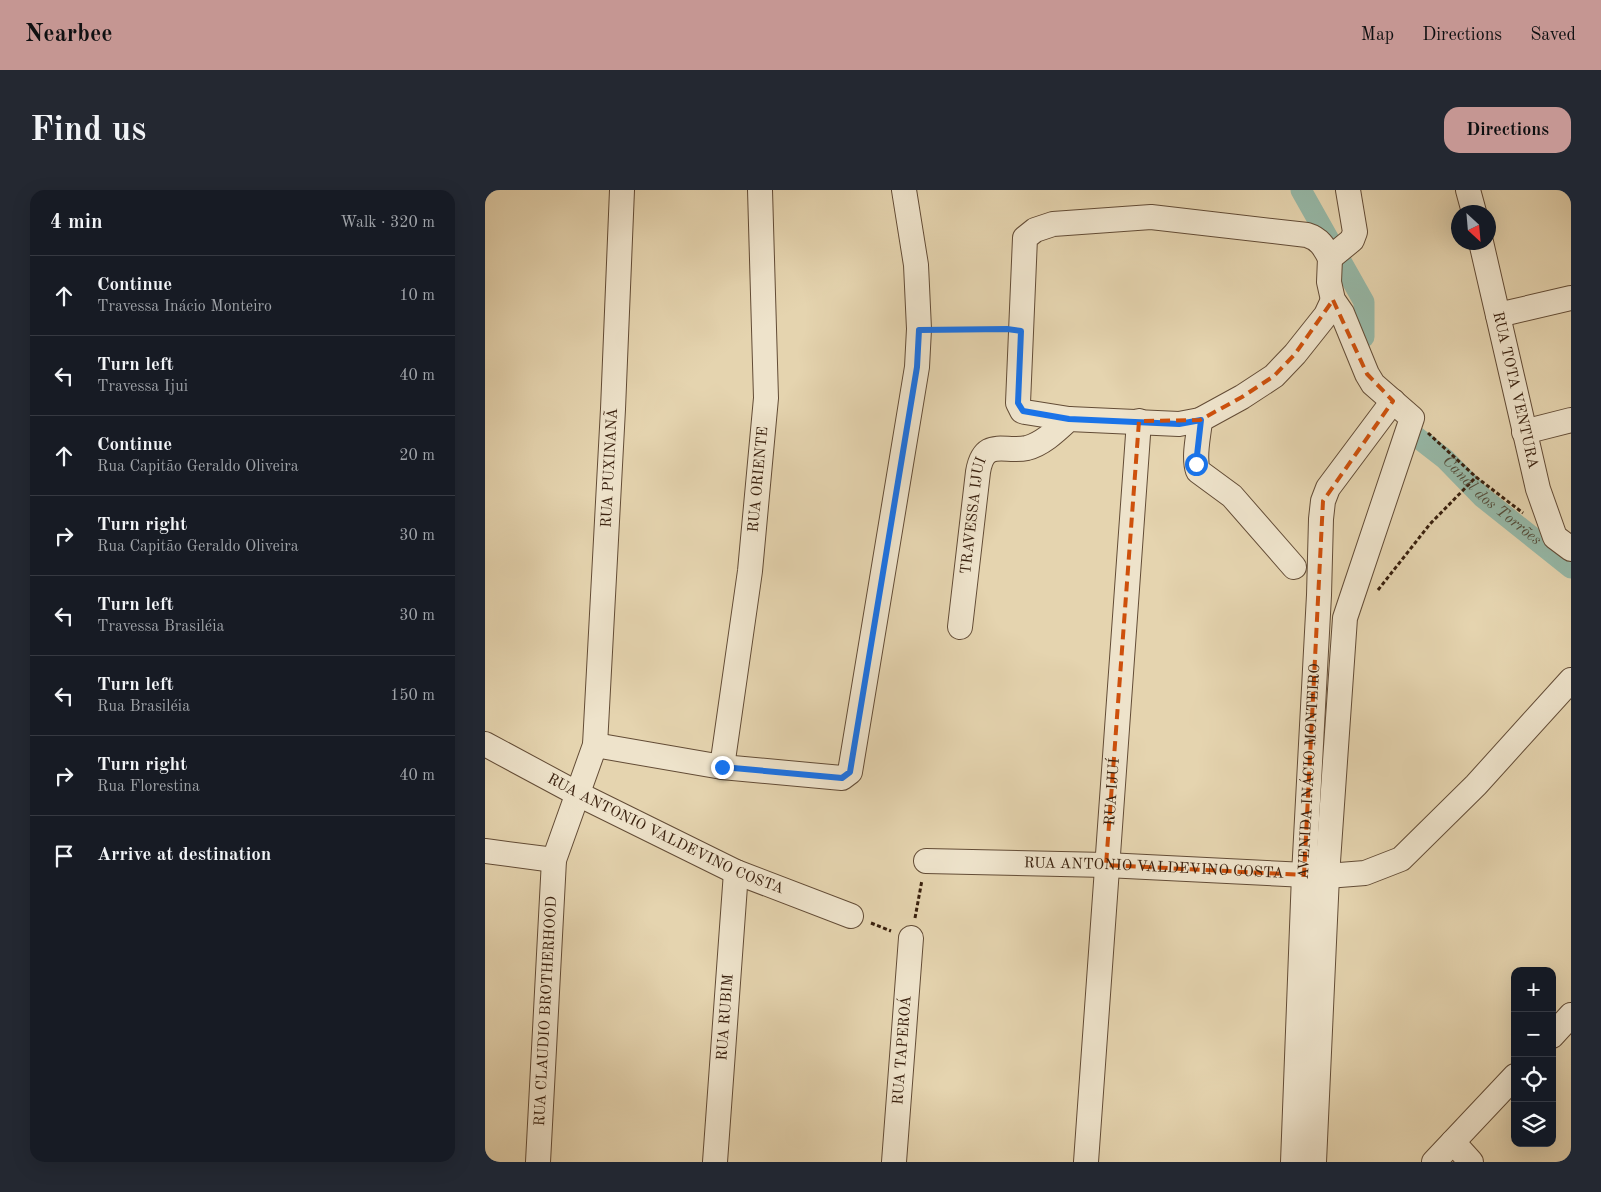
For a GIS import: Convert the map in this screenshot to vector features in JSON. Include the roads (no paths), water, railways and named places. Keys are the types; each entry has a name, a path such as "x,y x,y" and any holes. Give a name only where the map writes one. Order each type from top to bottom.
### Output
{"street":[{"name":"RUA PUXINANÃ","path":"578,794 595,745 613,408 622,190"},
{"name":"RUA ORIENTE","path":"722,767 750,572 766,398 760,190"},
{"path":"595,745 722,767 842,778 850,772 917,367 919,330 916,266 904,190"},
{"path":"1348,190 1355,226 1339,251 1329,282 1333,300 1342,313 1367,374 1373,384 1393,401"},
{"path":"1469,190 1472,205"},
{"path":"1333,300 1326,315 1295,354 1274,376 1201,420 1179,424 1069,419 1025,412 1018,403 1025,243 1027,235 1048,225 1151,217 1307,235 1316,238 1324,246 1339,251"},
{"name":"RUA TOTA VENTURA","path":"1483,250 1538,490 1555,537 1571,549"},
{"path":"1498,315 1571,298"},
{"name":"AVENIDA INÁCIO MONTEIRO","path":"1293,1162 1315,875 1345,618 1412,418 1393,401 1329,488 1323,501 1321,519 1315,875 1315,1162"},
{"name":"TRAVESSA IJUI","path":"960,627 980,463 983,456 998,447 1026,448 1038,444 1069,419"},
{"path":"1201,420 1196,464 1198,471 1232,496 1294,567"},
{"path":"1524,432 1571,420"},
{"name":"RUA IJUÍ","path":"1086,1162 1139,421"},
{"name":"RUA ANTONIO VALDEVINO COSTA","path":"926,861 1107,865 1315,875 1365,873 1401,859 1476,786 1571,680"},
{"name":"RUA ANTONIO VALDEVINO COSTA","path":"485,744 578,794 736,872 858,918"},
{"name":"RUA CLAUDIO BROTHERHOOD","path":"538,1162 554,860 578,794"},
{"path":"485,852 554,860"},
{"name":"RUA RUBIM","path":"715,1162 736,872"},
{"name":"RUA TAPEROÁ","path":"894,1162 911,938"},
{"path":"1556,1032 1571,1015"},
{"path":"1434,1162 1511,1080"},
{"path":"1453,1142 1471,1162"}],"waterway":[{"name":"Canal dos Torrões","path":"1301,190 1364,302 1364,337"},
{"name":"Canal dos Torrões","path":"1414,435 1445,459 1482,497 1571,568"}]}
